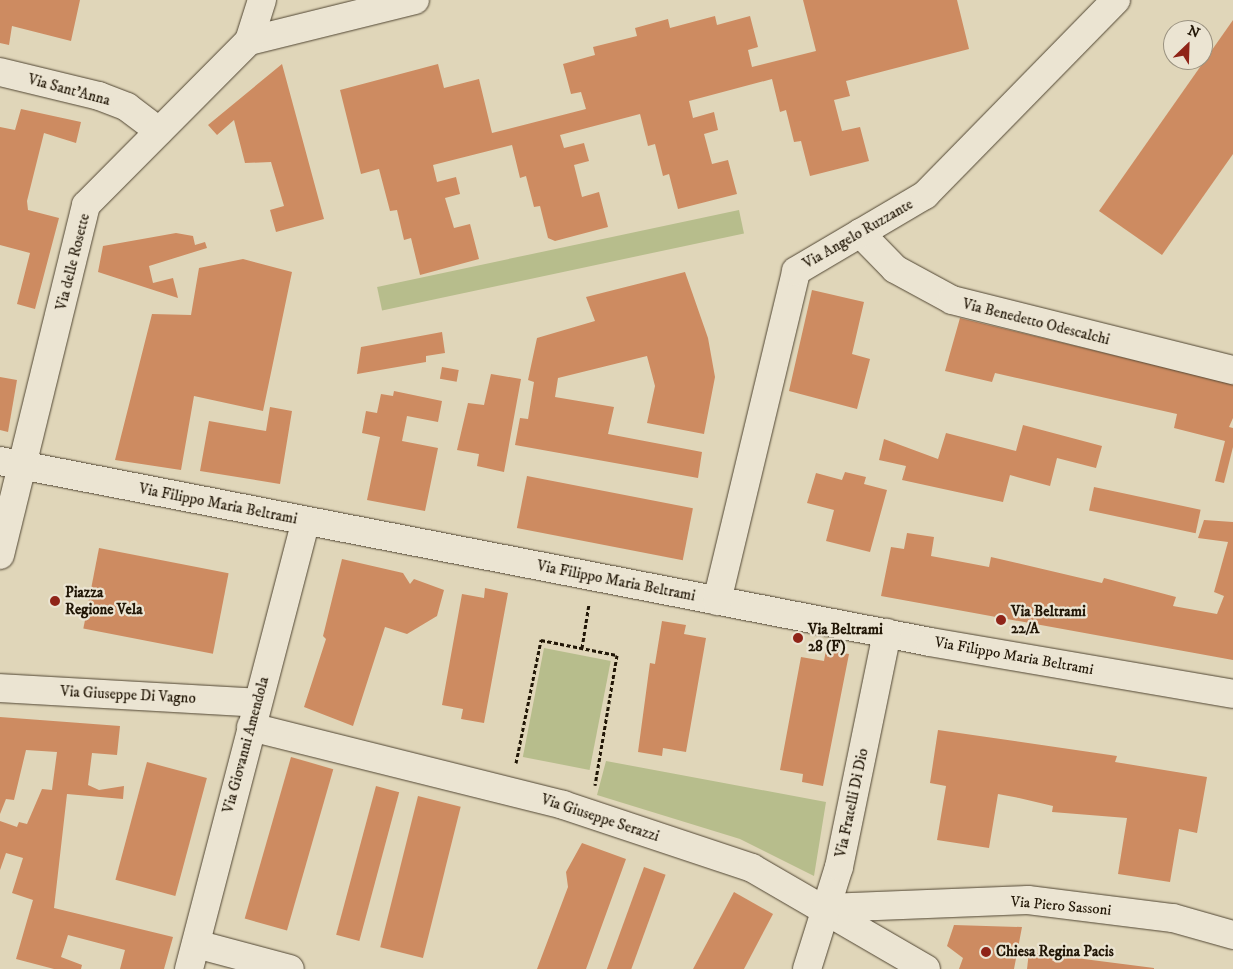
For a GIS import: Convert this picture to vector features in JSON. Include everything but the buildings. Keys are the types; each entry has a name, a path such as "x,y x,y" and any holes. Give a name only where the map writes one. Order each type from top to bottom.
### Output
{"street":[{"name":"Via delle Rosette","path":"0,555 12,463 86,205 249,41 262,0"},
{"path":"249,41 415,0"},
{"name":"Via Angelo Ruzzante","path":"717,601 796,271 925,195 1116,0"},
{"name":"Via Sant'Anna","path":"0,72 99,96 127,107 159,131"},
{"name":"Via Benedetto Odescalchi","path":"860,233 895,269 952,300 1233,370"},
{"name":"Via Filippo Maria Beltrami","path":"12,463 717,601 1233,694"},
{"name":"Via Giovanni Amendola","path":"192,957 306,521"},
{"name":"Via Fratelli Di Dio","path":"807,969 827,908 887,633"},
{"name":"Via Giuseppe Di Vagno","path":"0,688 254,715"},
{"name":"Via Giuseppe Serazzi","path":"254,715 563,805 752,868 827,908 926,969"},
{"name":"Via Piero Sassoni","path":"827,908 1028,900 1173,918 1233,935"},
{"path":"192,957 290,969"}],"path":[{"path":"582,648 590,602"},
{"path":"515,769 541,640 617,655 594,792"}],"green space":[{"path":"739,210 744,233 382,310 377,287"},
{"path":"544,648 611,661 590,770 523,757"},
{"path":"606,761 826,802 814,876 740,839 597,795"}],"place":[{"name":"Piazza Regione Vela","path":"55,601"},
{"name":"Via Beltrami 22/A","path":"1001,620"},
{"name":"Via Beltrami 28 (F)","path":"798,638"},
{"name":"Chiesa Regina Pacis","path":"986,952"}]}
